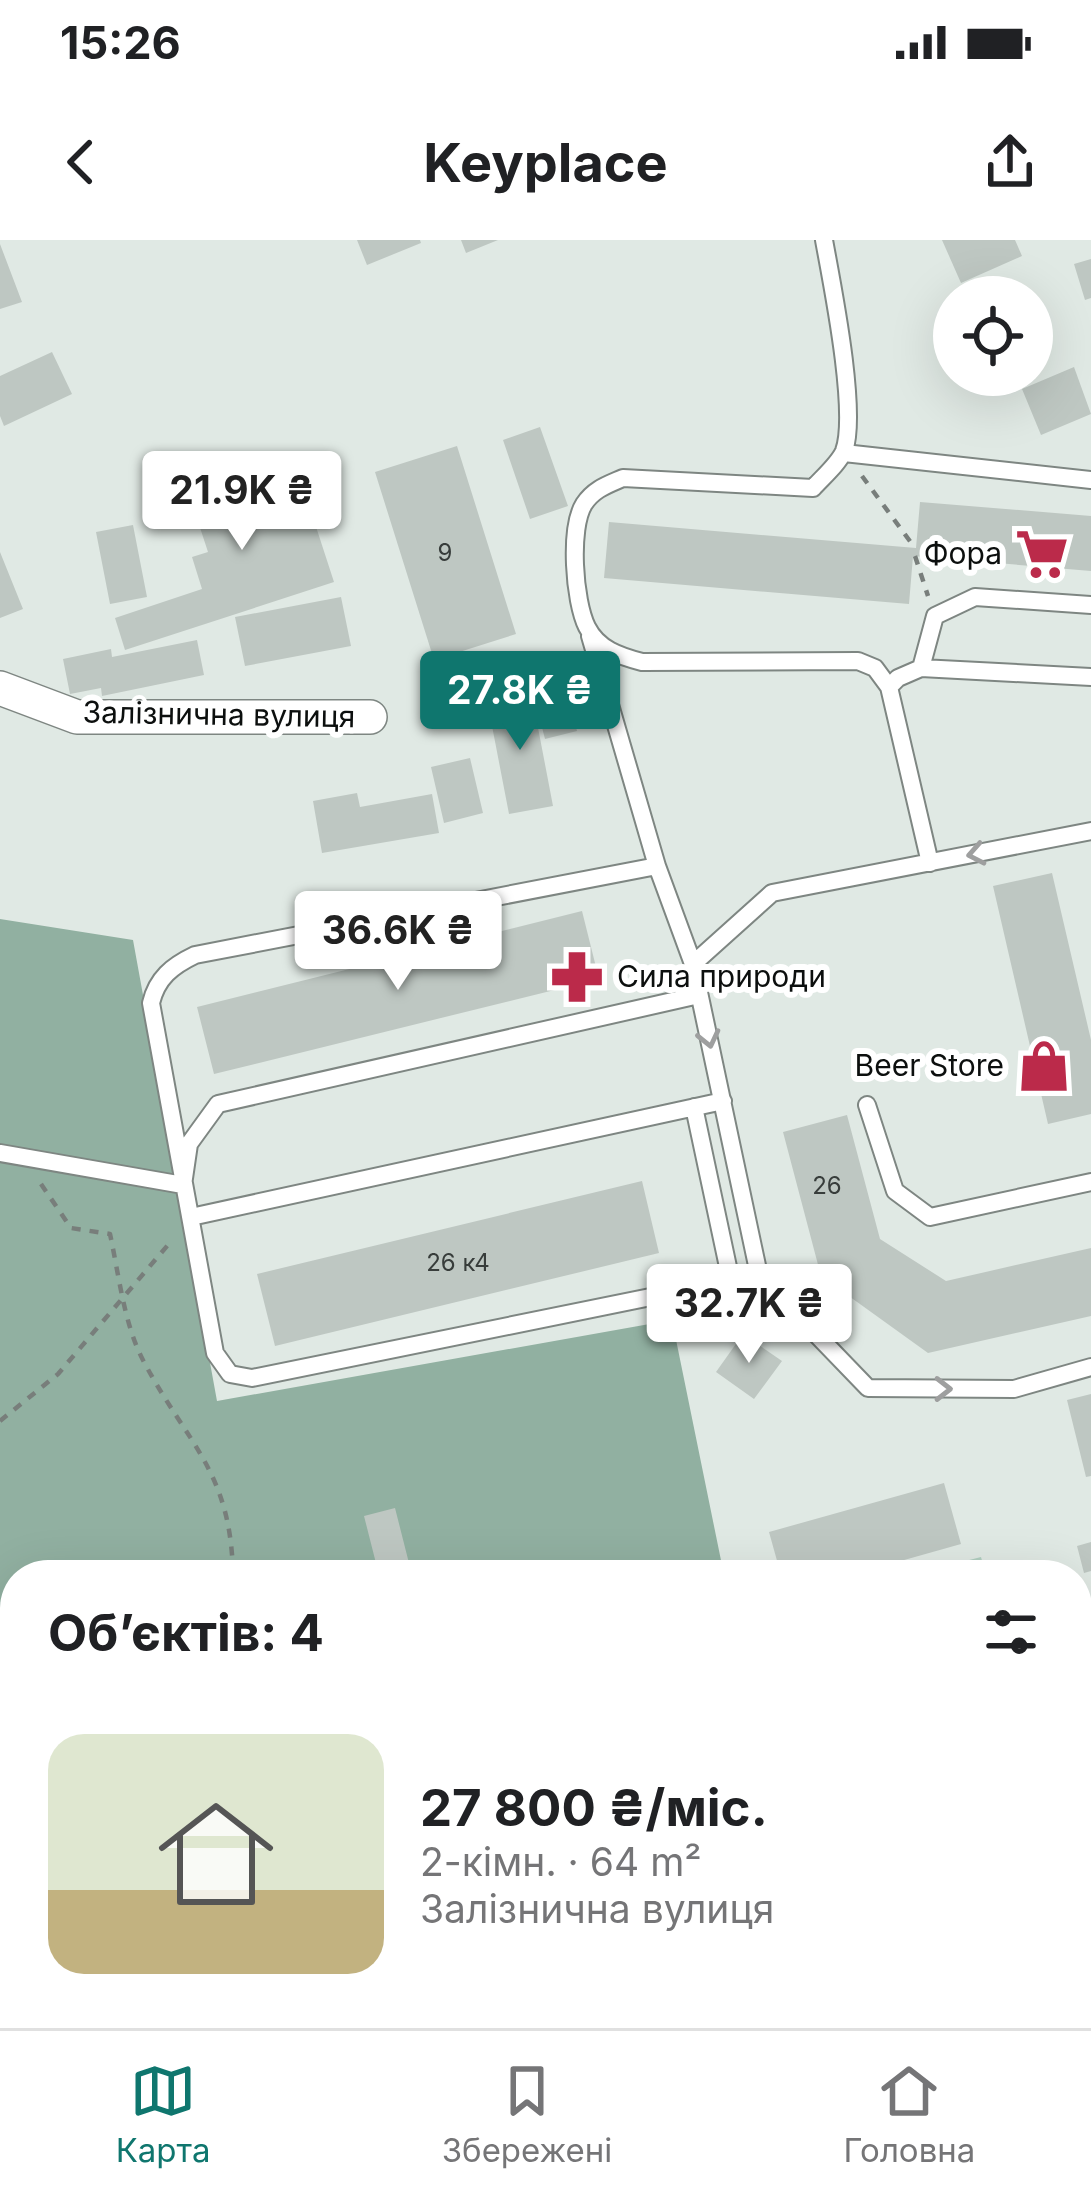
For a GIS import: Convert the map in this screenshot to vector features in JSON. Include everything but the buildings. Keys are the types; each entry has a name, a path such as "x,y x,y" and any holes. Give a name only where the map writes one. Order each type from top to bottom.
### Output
{"street":[{"name":"Залізнична вулиця","path":"0,688 76,717 370,717"}],"lane":[{"path":"824,240 838,313 848,417 844,453 813,488 623,478 598,488 581,508 574,579 657,866 694,964 759,1275 868,1388 1014,1389 1091,1367"},
{"path":"844,453 1091,481"},
{"path":"921,668 934,616 975,598 1091,604"},
{"path":"587,628 611,654 641,662 858,661 875,668 889,687 930,862"},
{"path":"889,687 921,668 1091,676"},
{"path":"694,964 772,893 1091,832"},
{"path":"657,866 195,955 177,964 154,988 152,1003 215,1353 220,1365 241,1378 759,1275"},
{"path":"183,1185 189,1144 218,1104 699,995"},
{"path":"191,1217 723,1101"},
{"path":"867,1105 895,1191 930,1217 1091,1182"},
{"path":"694,1107 731,1281"},
{"path":"0,1153 183,1185"}],"path":[{"path":"844,453 915,552 934,616"},
{"path":"42,1160 40,1188 71,1228 110,1234 141,1359 213,1474 232,1532 233,1560"},
{"path":"0,1421 58,1374 191,1217"}],"green space":[{"path":"0,919 133,940 217,1401 672,1320 721,1560 0,1560"}],"place":[{"name":"Фора","path":"1042,554"},
{"name":"Сила природи","path":"577,977"},
{"name":"Beer Store","path":"1044,1066"}]}
